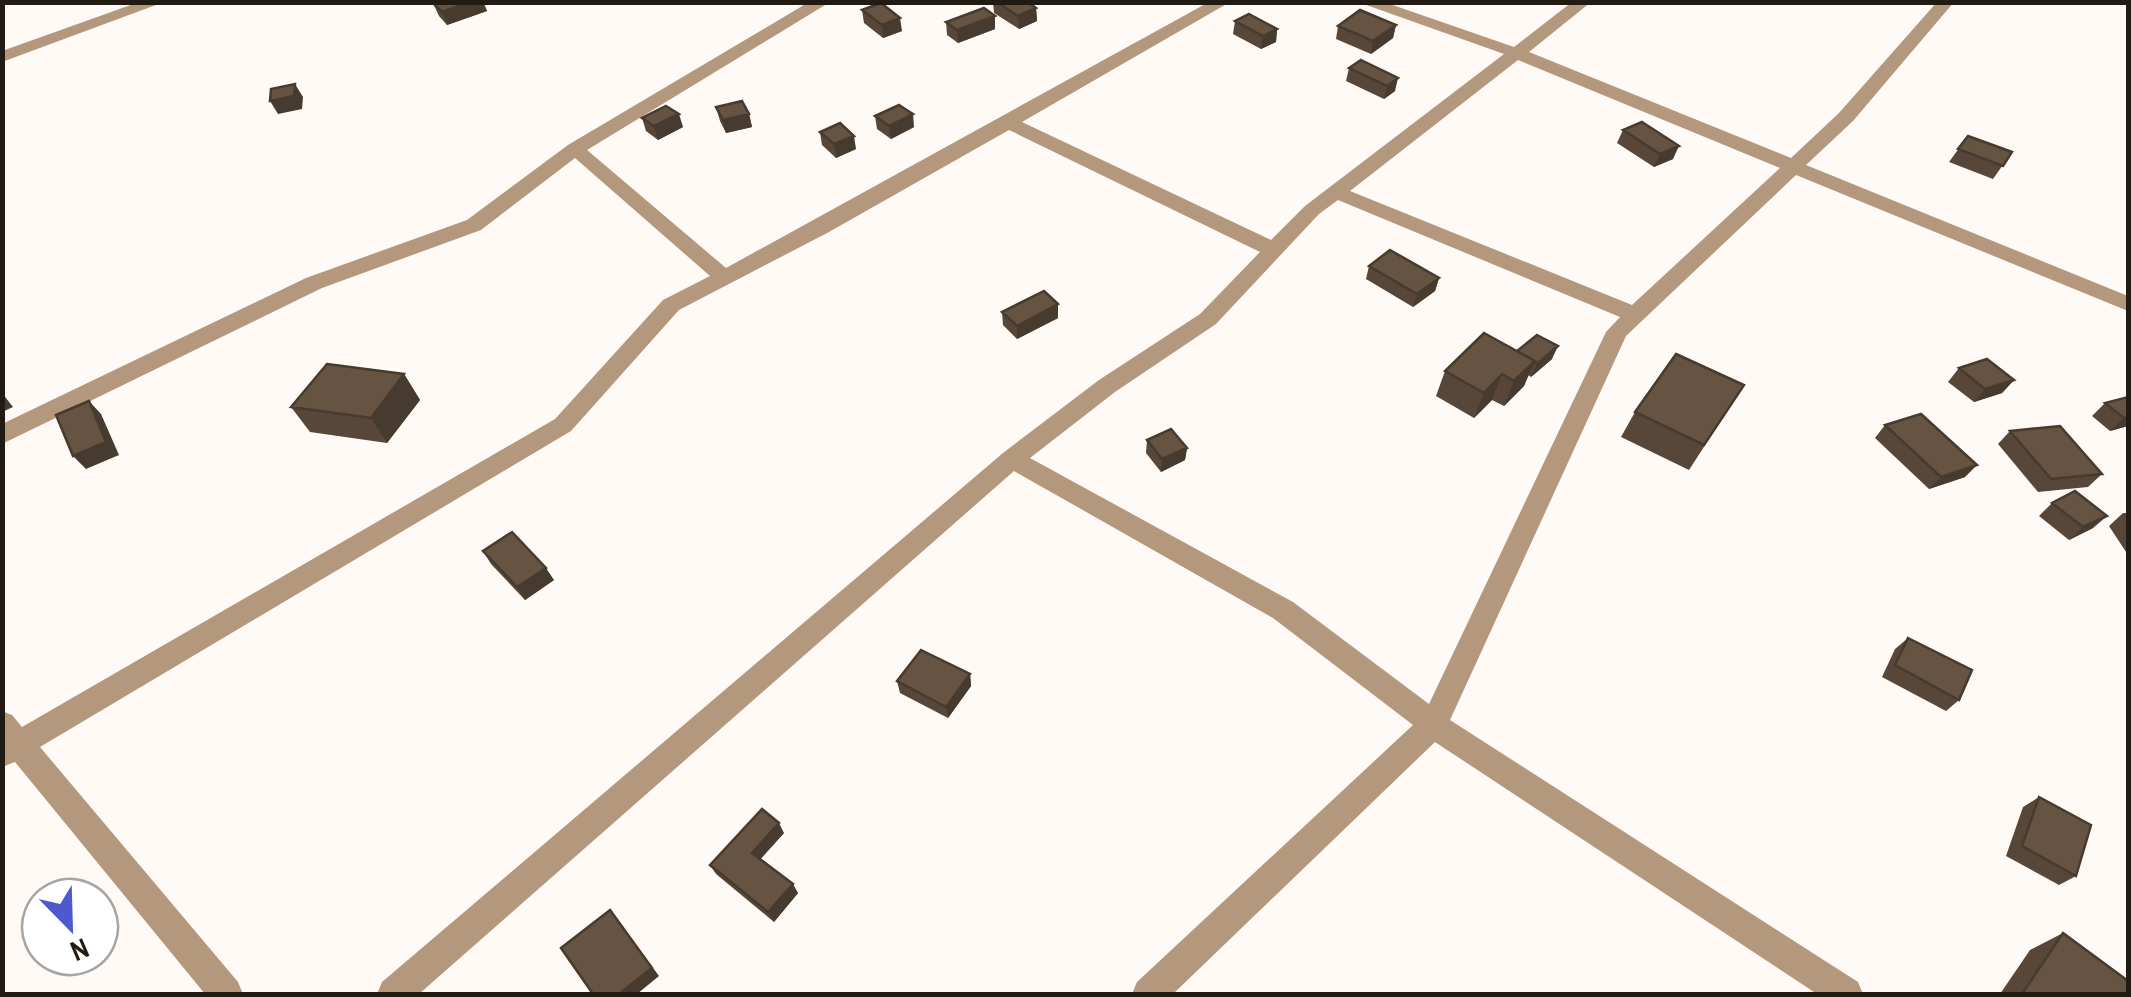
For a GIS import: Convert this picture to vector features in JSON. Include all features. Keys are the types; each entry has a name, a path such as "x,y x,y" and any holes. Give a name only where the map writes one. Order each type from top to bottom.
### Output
{"street":[{"path":"2,57 156,2"},
{"path":"2,435 314,282 474,225 574,149 822,2"},
{"path":"226,994 8,741 563,425 670,304 1222,2"},
{"path":"1366,2 1519,54 2128,304"},
{"path":"394,994 1012,459 1107,386 1208,319 1312,210 1584,2"},
{"path":"1149,994 1434,724 1617,332 1846,117 1946,2"},
{"path":"1007,122 1274,250"},
{"path":"574,149 724,277"},
{"path":"1336,192 1634,315"},
{"path":"1012,459 1283,610 1434,724 1846,994"}],"building":[{"path":"434,2 470,2 442,12"},
{"path":"997,2 1028,2 1036,8 1018,16"},
{"path":"881,3 900,18 882,25 862,10"},
{"path":"984,8 995,16 957,30 946,22"},
{"path":"1360,10 1396,25 1373,41 1338,26"},
{"path":"1249,14 1277,29 1263,36 1235,21"},
{"path":"1361,60 1398,78 1387,86 1349,68"},
{"path":"295,84 294,96 270,101 271,89"},
{"path":"742,101 749,114 723,120 716,107"},
{"path":"899,105 913,114 889,126 875,116"},
{"path":"666,106 679,114 654,126 642,118"},
{"path":"1642,122 1679,146 1660,154 1623,130"},
{"path":"840,123 854,136 834,144 820,132"},
{"path":"1968,136 2012,152 2003,166 1958,149"},
{"path":"1390,250 1439,278 1417,294 1369,266"},
{"path":"1044,291 1058,304 1017,326 1002,312"},
{"path":"1484,333 1535,361 1514,381 1502,374 1484,393 1445,371"},
{"path":"1537,335 1558,346 1537,364 1517,351"},
{"path":"1676,354 1744,385 1704,445 1635,412"},
{"path":"1987,359 2014,380 1985,389 1959,368"},
{"path":"327,364 404,374 371,418 291,407"},
{"path":"2128,397 2128,417 2105,403"},
{"path":"89,401 106,442 73,456 56,415"},
{"path":"1921,414 1977,465 1941,477 1885,425"},
{"path":"2060,426 2102,474 2051,479 2010,431"},
{"path":"1171,429 1187,448 1162,459 1147,440"},
{"path":"2075,491 2107,516 2083,527 2052,503"},
{"path":"512,532 546,568 517,587 483,551"},
{"path":"1908,638 1972,670 1959,700 1895,665"},
{"path":"921,650 970,674 946,707 897,681"},
{"path":"2039,797 2091,825 2076,876 2022,846"},
{"path":"762,809 779,823 752,853 793,884 768,912 710,865"},
{"path":"610,910 652,968 619,994 593,994 561,948"},
{"path":"2063,933 2128,981 2128,994 2022,994"}]}
